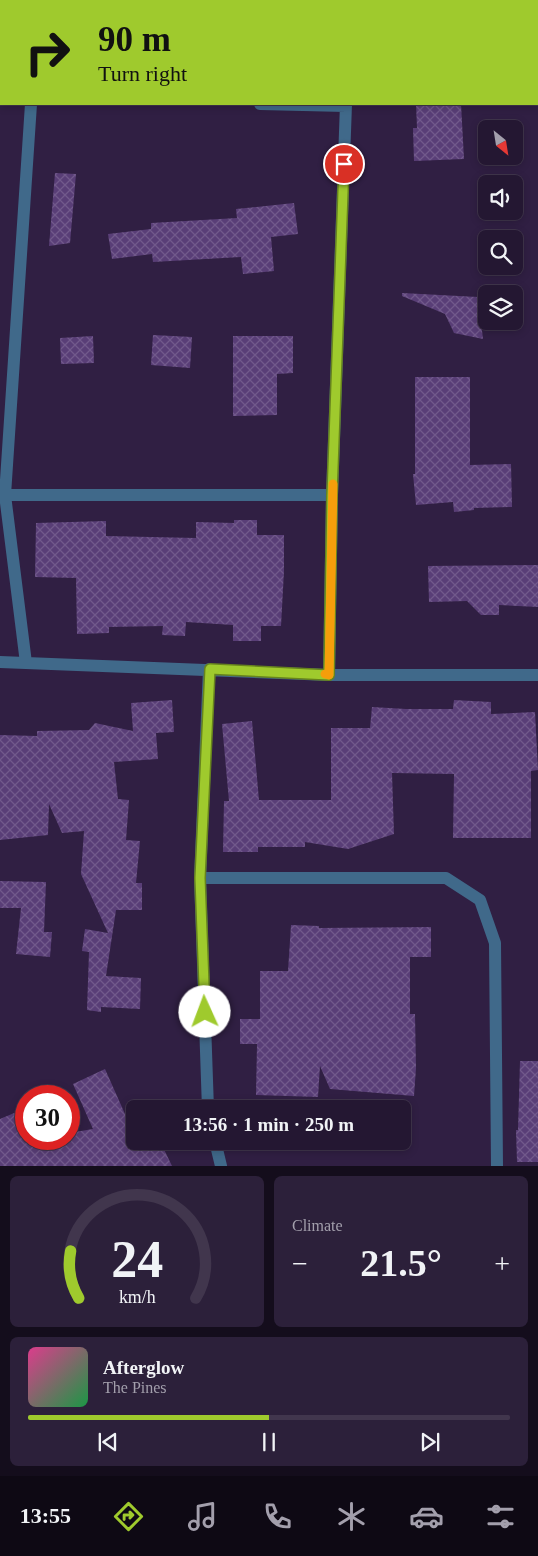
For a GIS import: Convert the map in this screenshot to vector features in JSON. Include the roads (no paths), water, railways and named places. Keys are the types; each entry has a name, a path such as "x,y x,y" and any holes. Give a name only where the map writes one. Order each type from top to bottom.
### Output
{"street":[{"path":"26,663 5,495 31,105"},
{"path":"329,675 332,495 346,105"},
{"path":"5,495 332,495"},
{"path":"0,662 329,675 538,675"},
{"path":"208,1100 200,878 210,669"},
{"path":"200,878 446,878 480,900 495,943 497,1166"},
{"path":"217,1150 221,1166"}]}
